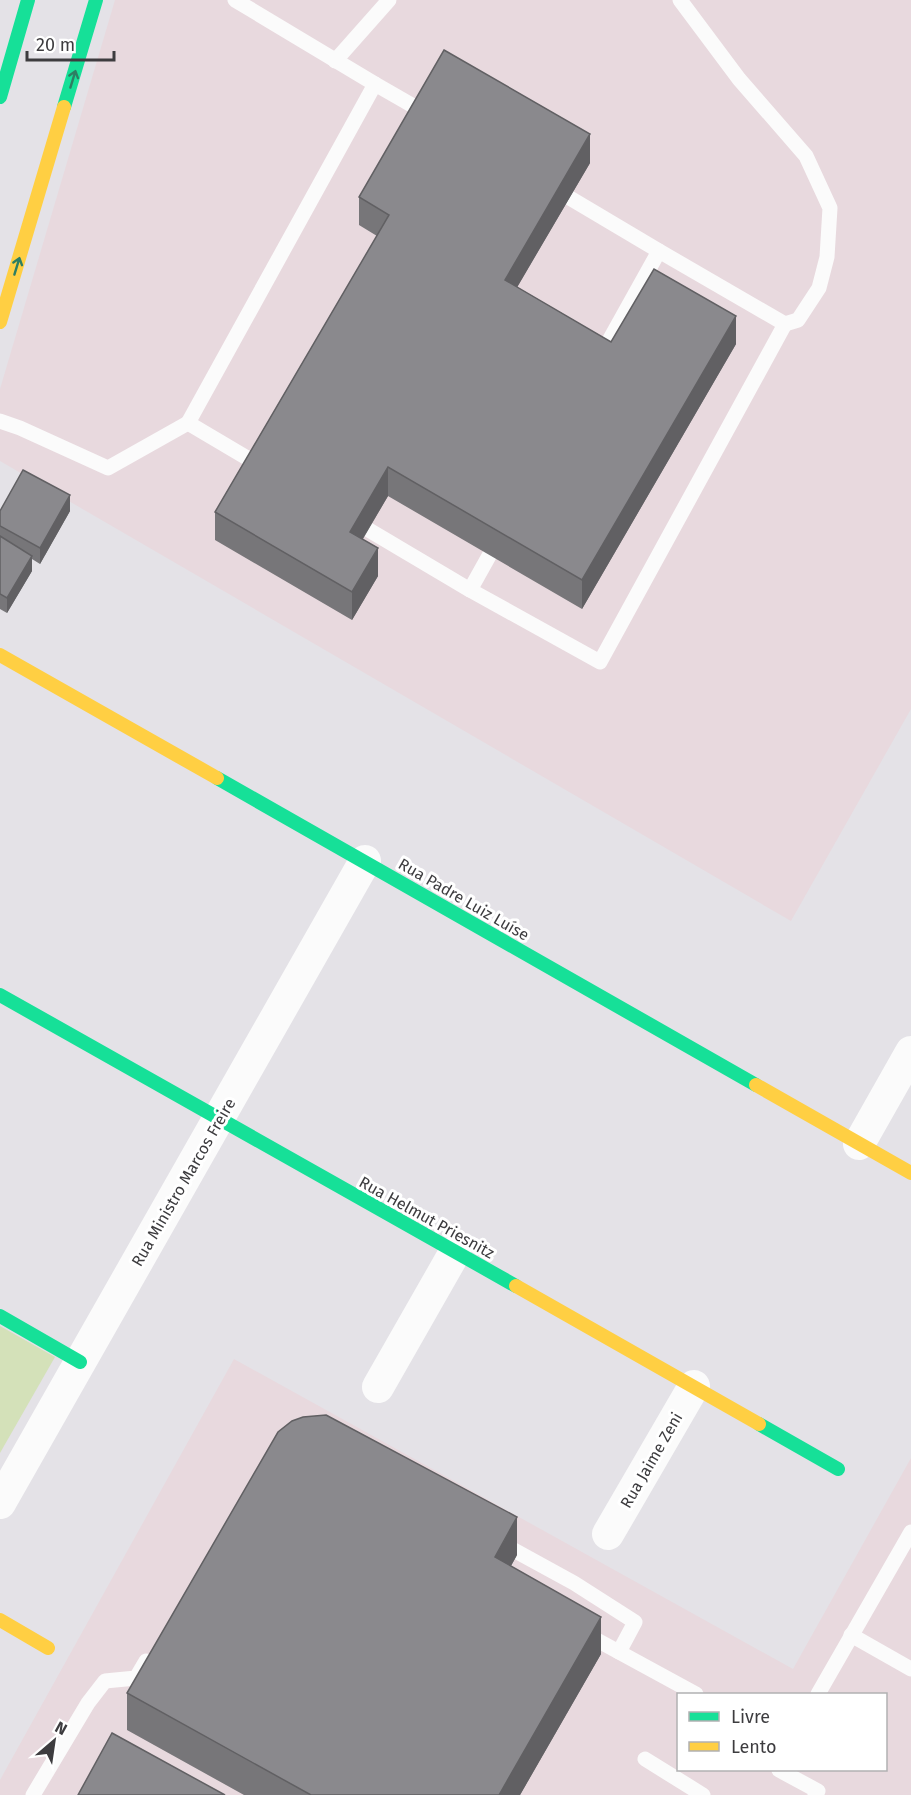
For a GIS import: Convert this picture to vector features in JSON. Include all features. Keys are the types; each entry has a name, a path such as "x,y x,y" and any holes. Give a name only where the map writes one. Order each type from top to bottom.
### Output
{"street":[{"path":"0,97 28,0"},
{"path":"0,322 96,0"},
{"name":"Rua Padre Luiz Luíse","path":"0,655 911,1173"},
{"name":"Rua Ministro Marcos Freire","path":"0,1503 365,861"},
{"name":"Rua Helmut Priesnitz","path":"0,995 837,1469"},
{"path":"859,1144 911,1052"},
{"path":"378,1387 455,1252"},
{"path":"0,1316 80,1362"},
{"name":"Rua Jaime Zeni","path":"608,1534 694,1386"},
{"path":"0,1620 48,1648"}],"lane":[{"path":"235,0 446,126"},
{"path":"335,61 389,0"},
{"path":"339,512 470,590 600,662 785,324 798,320 819,288 827,256 830,208 806,156 739,79 680,0"},
{"path":"0,421 108,468 188,423 375,84"},
{"path":"537,179 785,324"},
{"path":"590,374 659,251"},
{"path":"188,423 279,476"},
{"path":"470,590 505,528"},
{"path":"819,1693 911,1532"},
{"path":"492,1538 574,1583 635,1622 619,1652"},
{"path":"570,1625 692,1693"},
{"path":"852,1635 911,1669"},
{"path":"33,1795 87,1703 105,1681 136,1678 154,1649"},
{"path":"645,1760 699,1794"},
{"path":"781,1771 818,1791 815,1795"}],"shaded area":[{"path":"115,0 911,0 911,709 791,921 0,461 0,389"},
{"path":"234,1359 793,1669 911,1458 911,1795 0,1795 0,1780"}],"green space":[{"path":"0,1326 55,1357 0,1453"}],"building":[{"path":"444,50 590,134 505,280 611,342 654,269 736,316 582,580 388,467 350,532 378,548 352,592 215,512 389,215 359,197"},
{"path":"23,470 70,495 40,548 0,526 0,511"},
{"path":"0,536 32,556 7,598 0,594"},
{"path":"326,1415 517,1517 495,1557 601,1617 499,1795 311,1795 127,1693 278,1432 292,1421 303,1417"},
{"path":"112,1733 225,1795 78,1795"}],"traffic: fast":[{"path":"0,97 28,0"},
{"path":"64,107 96,0"},
{"path":"217,778 756,1085"},
{"path":"0,995 516,1286"},
{"path":"0,1316 80,1362"},
{"path":"759,1424 838,1469"}],"traffic: slow":[{"path":"0,322 64,107"},
{"path":"0,655 217,778"},
{"path":"756,1085 911,1173"},
{"path":"516,1286 759,1424"},
{"path":"0,1620 48,1648"}]}
